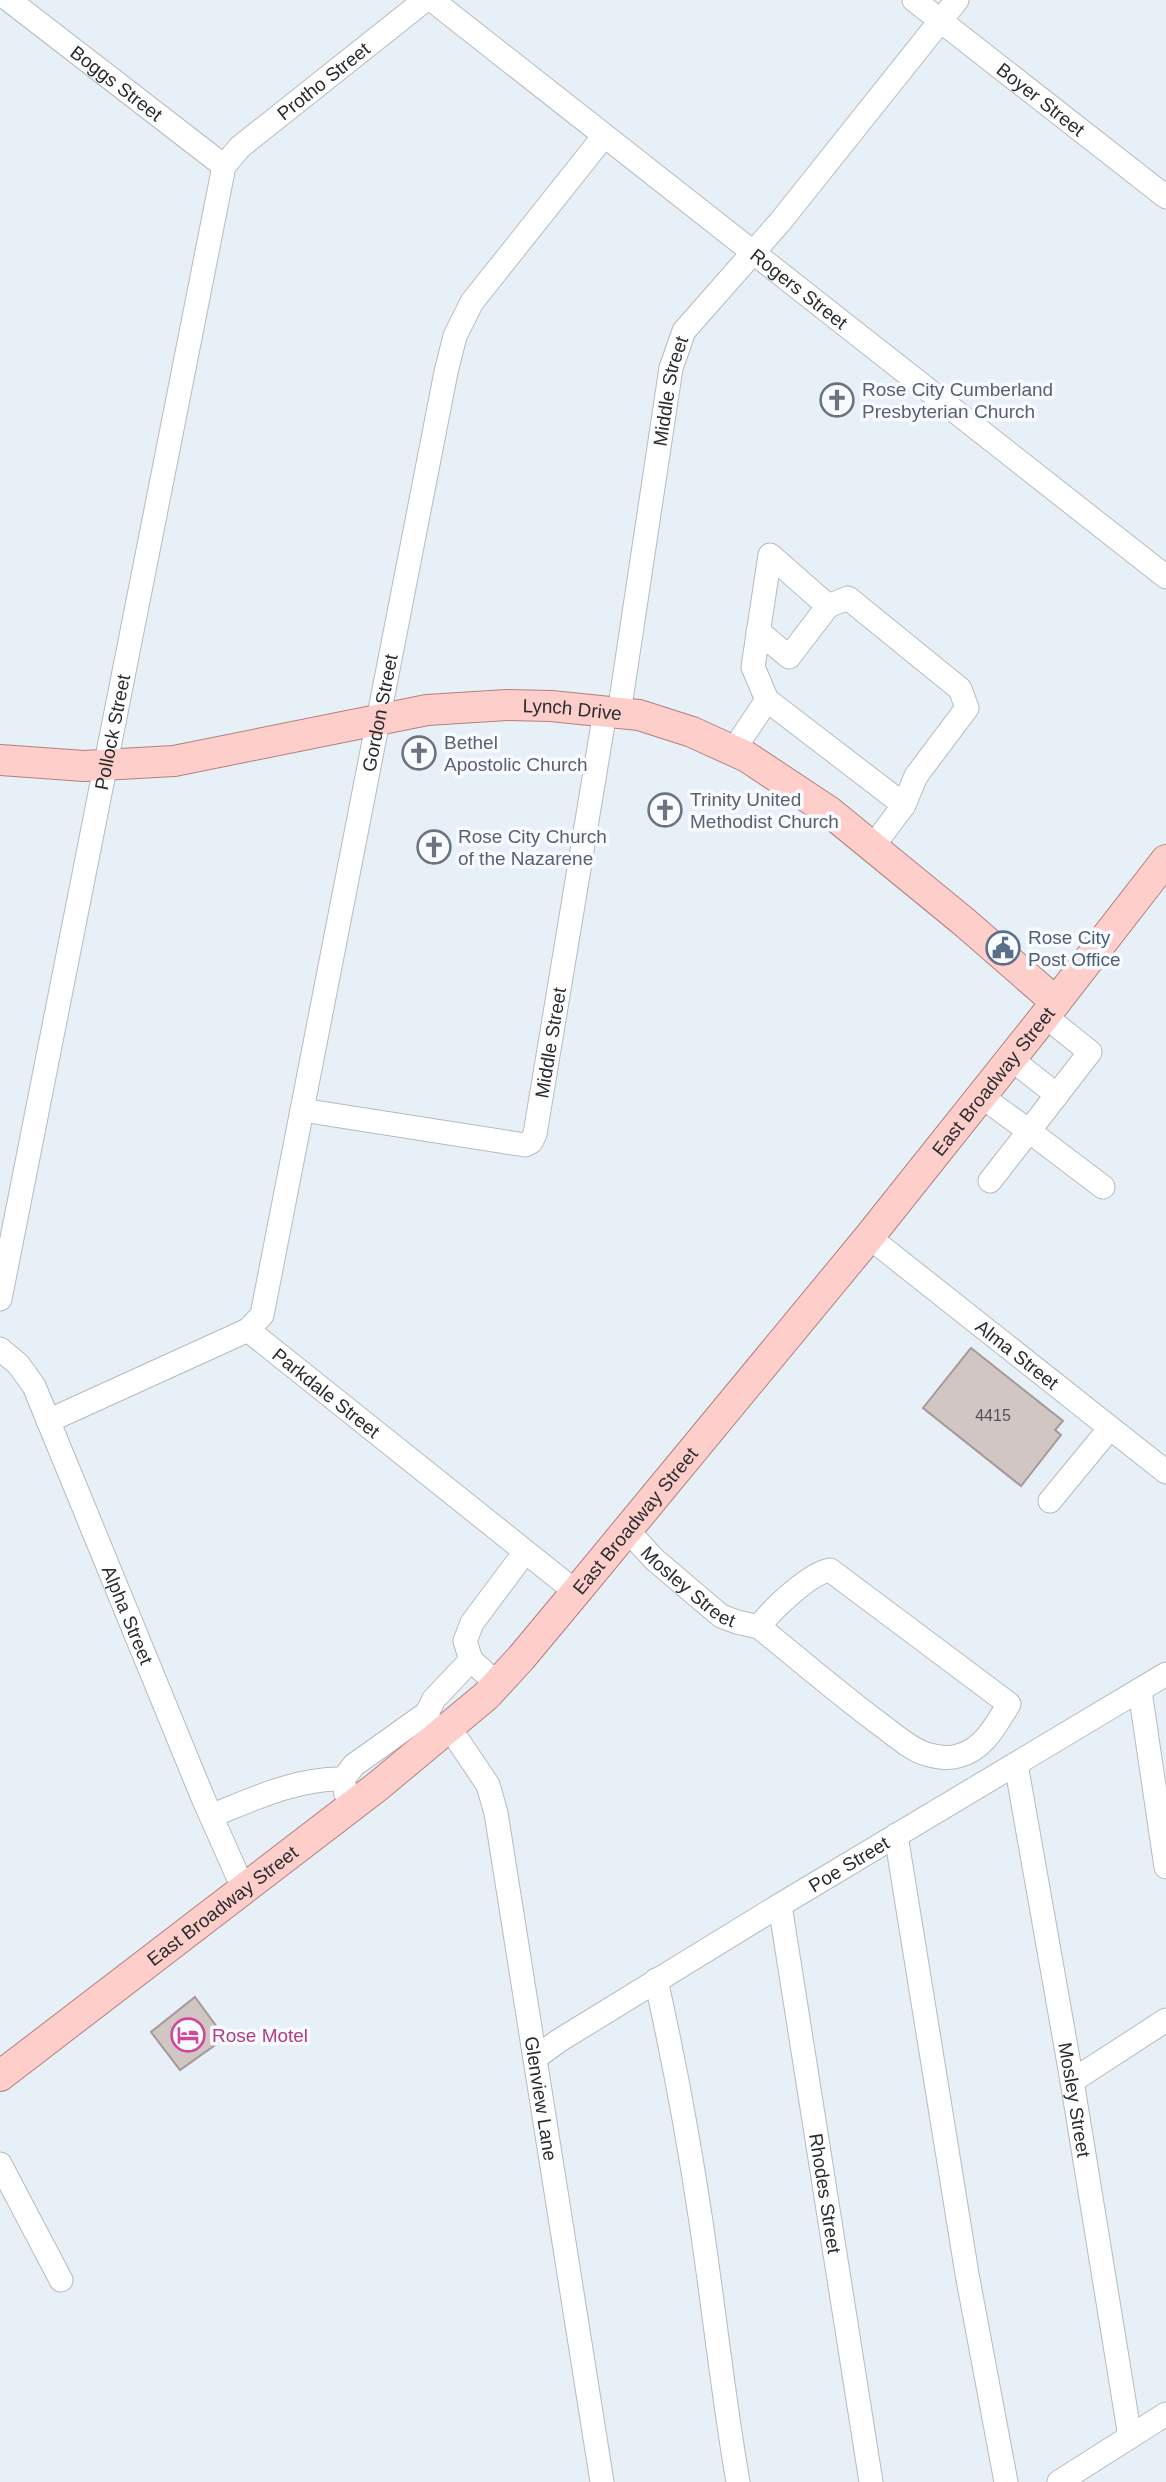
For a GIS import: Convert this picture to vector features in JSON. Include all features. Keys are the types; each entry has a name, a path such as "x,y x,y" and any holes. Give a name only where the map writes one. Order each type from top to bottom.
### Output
{"main road":[{"name":"Lynch Drive","path":"0,760 106,766 174,761 428,710 507,705 639,715 692,732 747,757 831,812 963,921 1050,1009"},
{"name":"East Broadway Street","path":"0,2076 243,1888 348,1792 497,1684 869,1237 1166,860"}],"street":[{"name":"Boggs Street","path":"9,0 224,166"},
{"name":"Protho Street","path":"224,166 240,146 425,0"},
{"name":"Rogers Street","path":"432,0 1166,577"},
{"name":"Boyer Street","path":"914,0 1166,197"},
{"name":"Middle Street","path":"302,1110 524,1145 531,1142 535,1134 612,712 671,368 684,331 753,253 957,0"},
{"name":"Gordon Street","path":"248,1330 262,1315 455,336 472,302 604,136"},
{"name":"Pollock Street","path":"0,1299 224,166"},
{"path":"828,606 770,555 753,667 767,700 904,805"},
{"path":"758,631 789,657 828,606 848,598 960,689 967,708 916,776 904,805 873,846"},
{"path":"733,751 767,700"},
{"path":"990,1181 1090,1052 1050,1009"},
{"path":"1011,1059 1057,1095"},
{"path":"981,1096 1103,1187"},
{"name":"Alma Street","path":"869,1237 1166,1472"},
{"path":"48,1421 248,1330"},
{"name":"Parkdale Street","path":"248,1330 576,1592"},
{"name":"Alpha Street","path":"0,1349 26,1374 34,1386 243,1888"},
{"path":"1050,1501 1110,1428"},
{"name":"Mosley Street","path":"627,1530 680,1582 721,1616 760,1627 868,1715 925,1754 945,1758 965,1754 991,1733 1009,1704 830,1570 823,1571 792,1594 769,1613 760,1627"},
{"path":"497,1684 471,1660 465,1641 472,1623 526,1552"},
{"path":"438,1725 434,1699 471,1660"},
{"name":"Poe Street","path":"535,2058 656,1980 1166,1674"},
{"path":"1140,1691 1166,1867"},
{"name":"Glenview Lane","path":"438,1725 488,1785 496,1813 602,2482"},
{"name":"Mosley Street","path":"1016,1764 1072,2081 1130,2437"},
{"path":"211,1816 277,1790 312,1780 348,1792"},
{"path":"896,1835 967,2274 1006,2482"},
{"name":"Rhodes Street","path":"780,1905 870,2482"},
{"path":"656,1980 670,2040 701,2224 717,2351 738,2482"},
{"path":"1072,2081 1166,2020"},
{"path":"0,2164 61,2280"},
{"path":"1059,2482 1166,2414"}],"building":[{"path":"971,1348 1063,1421 1055,1430 1061,1435 1021,1486 923,1408"},
{"name":"Rose Motel","path":"195,1997 225,2038 180,2070 151,2032"}],"place":[{"name":"Rose City Cumberland Presbyterian Church","path":"837,400"},
{"name":"Bethel Apostolic Church","path":"419,753"},
{"name":"Trinity United Methodist Church","path":"665,810"},
{"name":"Rose City Church of the Nazarene","path":"434,847"},
{"name":"Rose City Post Office","path":"1003,948"},
{"name":"Rose Motel","path":"188,2035"}]}
